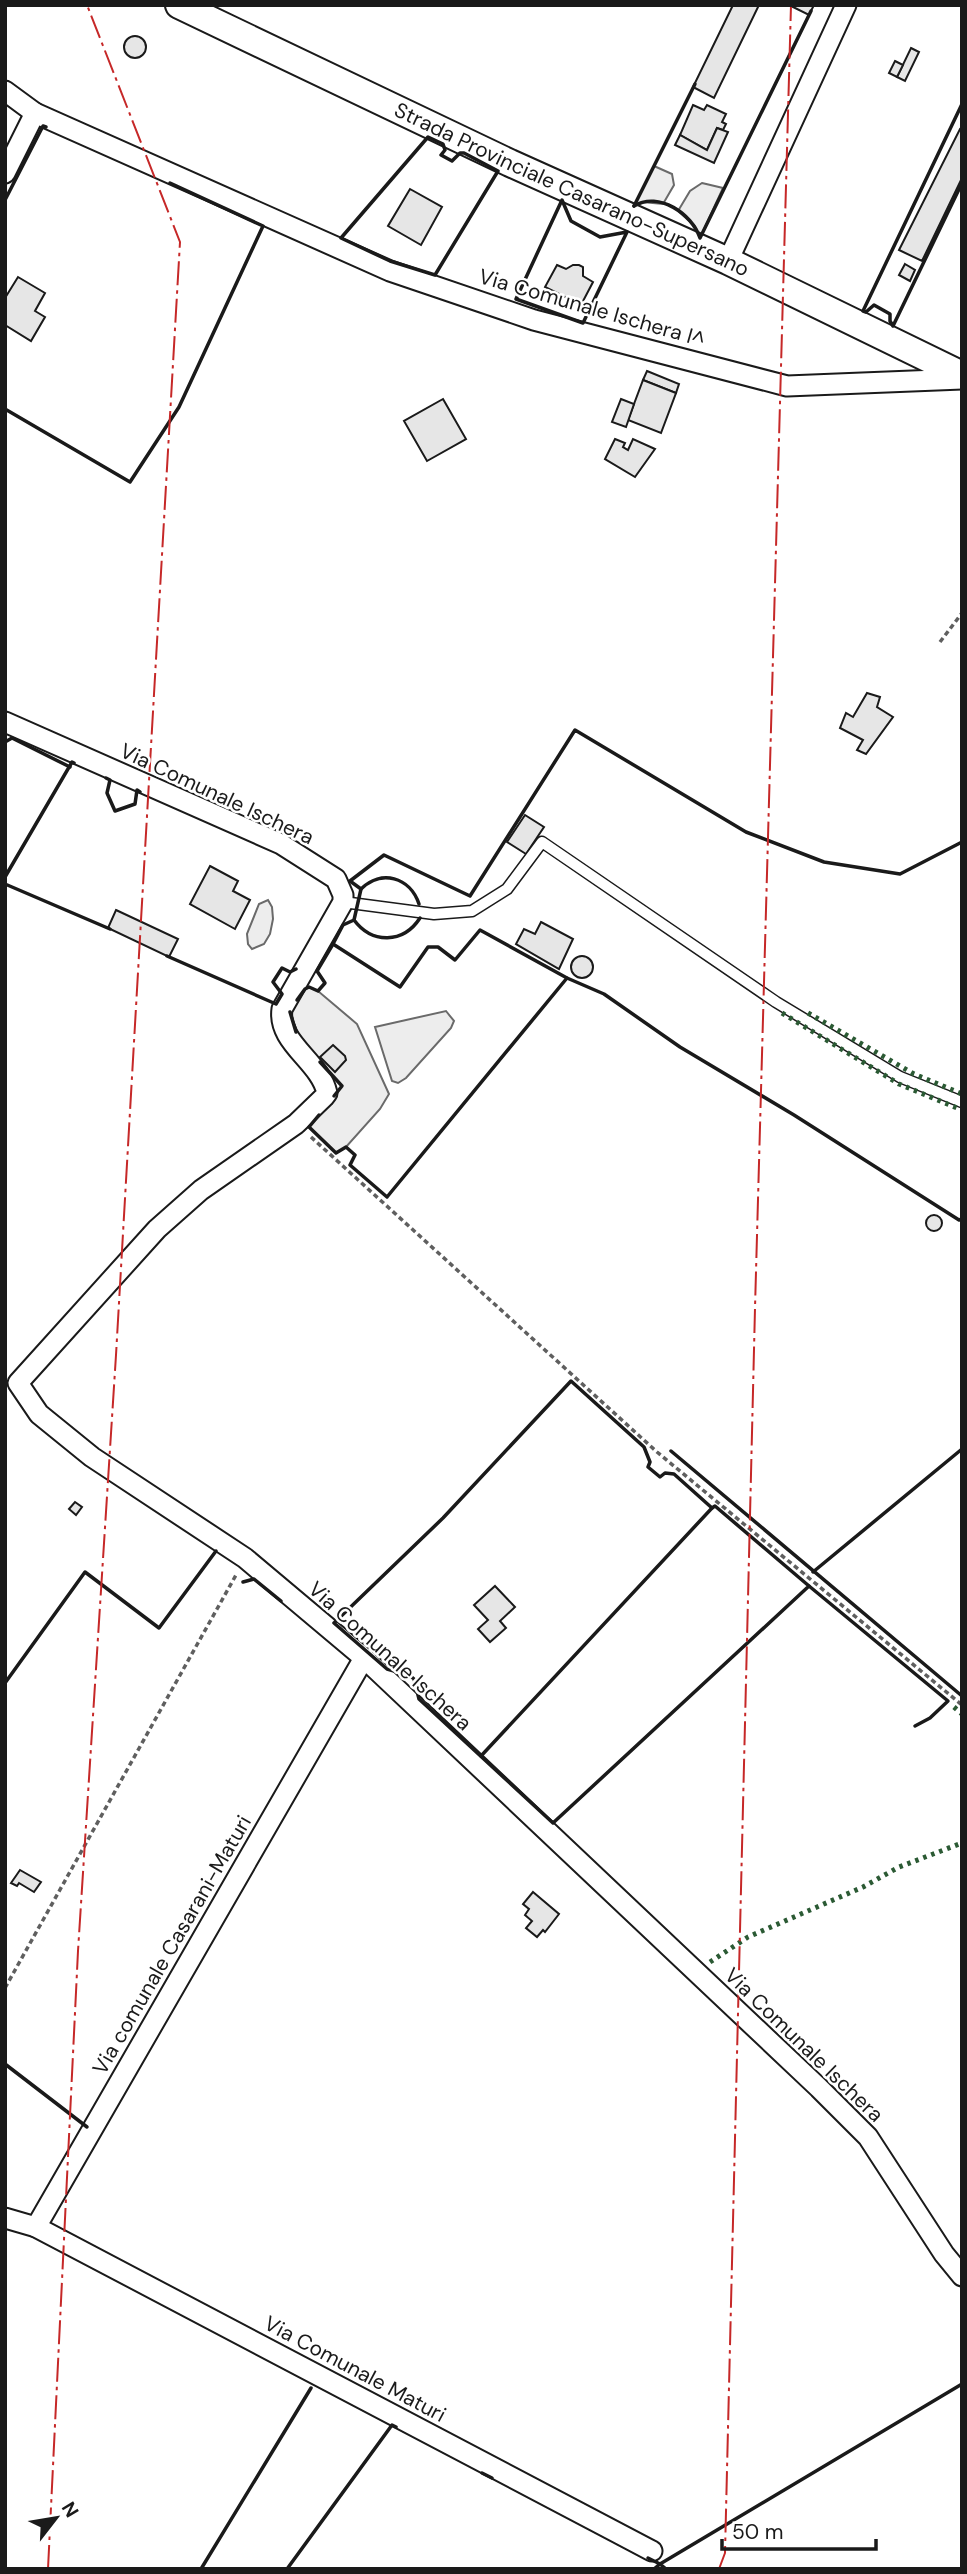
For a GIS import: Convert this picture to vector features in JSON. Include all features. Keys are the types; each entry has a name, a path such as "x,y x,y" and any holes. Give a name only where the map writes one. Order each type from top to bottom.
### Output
{"main road":[{"name":"Strada Provinciale Casarano-Supersano","path":"179,5 510,163 729,261 962,377"}],"street":[{"path":"729,261 846,5"},
{"path":"5,91 35,113 5,173"},
{"name":"Via Comunale Ischera I^","path":"35,113 390,271 534,320 787,386 962,377"},
{"name":"Via Comunale Ischera","path":"5,722 281,844 336,879 343,895 343,902 282,1009 280,1019 288,1036 322,1080 327,1093 296,1124 201,1190 158,1229 18,1383 39,1414 92,1457 246,1558 364,1658 819,2088 868,2137 944,2254 962,2276"},
{"name":"Via comunale Casarani-Maturi","path":"36,2227 364,1658"},
{"path":"5,2218 36,2227"},
{"name":"Via Comunale Maturi","path":"36,2227 652,2552"}],"lane":[{"path":"343,902 434,914 472,911 507,889 542,842 776,1002 900,1077 962,1102"}],"path":[{"path":"940,642 962,613"},
{"path":"296,1124 657,1452 962,1705"},
{"path":"5,1988 246,1558"}],"shaded area":[{"path":"654,166 672,174 674,185 663,204 642,202 634,206"},
{"path":"702,183 723,188 700,238 695,226 678,211 690,191"},
{"path":"268,900 273,919 270,934 264,944 252,949 248,944 247,934 259,904"},
{"path":"309,987 318,991 357,1024 389,1094 380,1109 346,1147 336,1153 309,1127 342,1086 301,1041 290,1013"},
{"path":"446,1011 454,1021 451,1028 406,1078 398,1083 392,1081 375,1027"}],"building":[{"path":"733,5 759,5 714,98 693,87"},
{"path":"789,5 814,5 809,15"},
{"path":"135,36 145,43 146,47 139,57 135,58 125,51 124,47 131,37"},
{"path":"911,48 919,52 905,81 897,77"},
{"path":"895,61 903,65 897,77 889,73"},
{"path":"693,105 704,110 707,105 726,114 722,122 726,124 723,130 717,128 707,150 680,135"},
{"path":"717,128 728,132 714,163 675,145 680,135 707,150"},
{"path":"960,129 962,178 922,261 899,250"},
{"path":"410,189 442,207 421,245 388,226"},
{"path":"905,264 915,270 910,281 899,275"},
{"path":"557,265 566,269 579,265 583,267 583,276 593,282 581,305 545,287"},
{"path":"18,277 45,293 35,311 45,317 31,341 5,325 5,298"},
{"path":"647,371 679,384 676,393 643,380"},
{"path":"643,380 676,393 661,433 628,420"},
{"path":"443,399 466,439 427,461 404,421"},
{"path":"621,399 634,404 626,427 612,422"},
{"path":"615,439 625,443 623,447 628,450 633,439 655,449 635,477 605,459"},
{"path":"867,693 880,697 877,707 893,717 866,754 857,750 863,740 840,728 846,713 853,717"},
{"path":"525,815 544,827 526,854 507,842"},
{"path":"210,866 238,881 233,891 250,900 235,929 190,904"},
{"path":"116,910 178,939 169,957 108,928"},
{"path":"541,922 573,939 559,969 516,944 524,929 535,934"},
{"path":"582,956 590,959 593,967 590,975 582,978 574,975 571,967 574,959"},
{"path":"333,1045 346,1060 335,1072 320,1057"},
{"path":"934,1215 940,1217 940,1229 934,1231 928,1229 926,1223 928,1217"},
{"path":"75,1502 82,1507 76,1515 69,1509"},
{"path":"495,1586 515,1607 500,1621 506,1628 490,1642 478,1629 488,1620 474,1605"},
{"path":"20,1870 41,1882 34,1892 19,1883 17,1886 11,1883"},
{"path":"533,1892 559,1914 545,1932 543,1930 537,1937 526,1928 532,1921 525,1915 529,1909 523,1904"}],"hedge":[{"path":"782,1013 899,1084 962,1110"},
{"path":"808,1013 914,1074 962,1094"},
{"path":"954,1707 962,1714"},
{"path":"710,1962 748,1937 863,1887 899,1867 962,1843"}],"wall":[{"path":"634,206 654,201 673,207 690,221 700,238 811,11"},
{"path":"634,206 695,84"},
{"path":"962,104 863,311 866,312 874,305 890,314 893,326 962,183"},
{"path":"5,200 43,126 46,127"},
{"path":"428,137 443,144 445,150 441,155 452,161 460,153 464,153 498,171 435,275 390,261 341,238 428,137"},
{"path":"5,409 130,482 179,407 263,226 170,183"},
{"path":"562,200 571,221 600,237 627,232 583,323 516,299 562,200"},
{"path":"962,842 900,874 824,862 746,832 575,730 470,896 384,855 350,881 361,889 354,920 343,925 333,944 400,987 428,947 438,947 455,960 480,930 567,978 604,994 680,1047 794,1115 959,1220 962,1219"},
{"path":"5,742 12,738 70,767"},
{"path":"5,877 72,762 74,763"},
{"path":"106,778 110,780 107,793 115,811 135,804 137,790 140,792"},
{"path":"361,889 377,879 394,879 409,887 419,904"},
{"path":"5,884 110,929"},
{"path":"354,920 370,933 387,938 405,933 420,918"},
{"path":"297,1000 305,989 309,987 318,991 325,983 317,971 333,944"},
{"path":"167,956 276,1004 282,994 273,982 282,968 290,972 296,969"},
{"path":"319,1115 309,1127 336,1153 346,1147 355,1155 350,1165 387,1197 567,978"},
{"path":"290,1012 296,1032"},
{"path":"320,1062 342,1086 334,1096"},
{"path":"571,1381 644,1447 650,1462 648,1467 660,1477 665,1473 674,1474 809,1586 553,1823 419,1699 414,1679 402,1669 387,1669 334,1623 443,1518 571,1381"},
{"path":"813,1572 962,1449"},
{"path":"671,1451 962,1696"},
{"path":"481,1756 712,1508"},
{"path":"5,1683 85,1572 159,1628 216,1551"},
{"path":"243,1582 254,1579 281,1601"},
{"path":"809,1586 948,1701 930,1718 915,1726"},
{"path":"5,2064 87,2127"},
{"path":"666,2569 660,2564 962,2384"},
{"path":"201,2569 311,2388"},
{"path":"287,2569 392,2425 396,2427"},
{"path":"482,2473 492,2478"},
{"path":"648,2558 660,2564 654,2569"}],"power":[{"path":"48,2569 78,1951 116,1355 180,242 87,5"},
{"path":"719,2569 725,2553 755,1308 791,5"}]}
